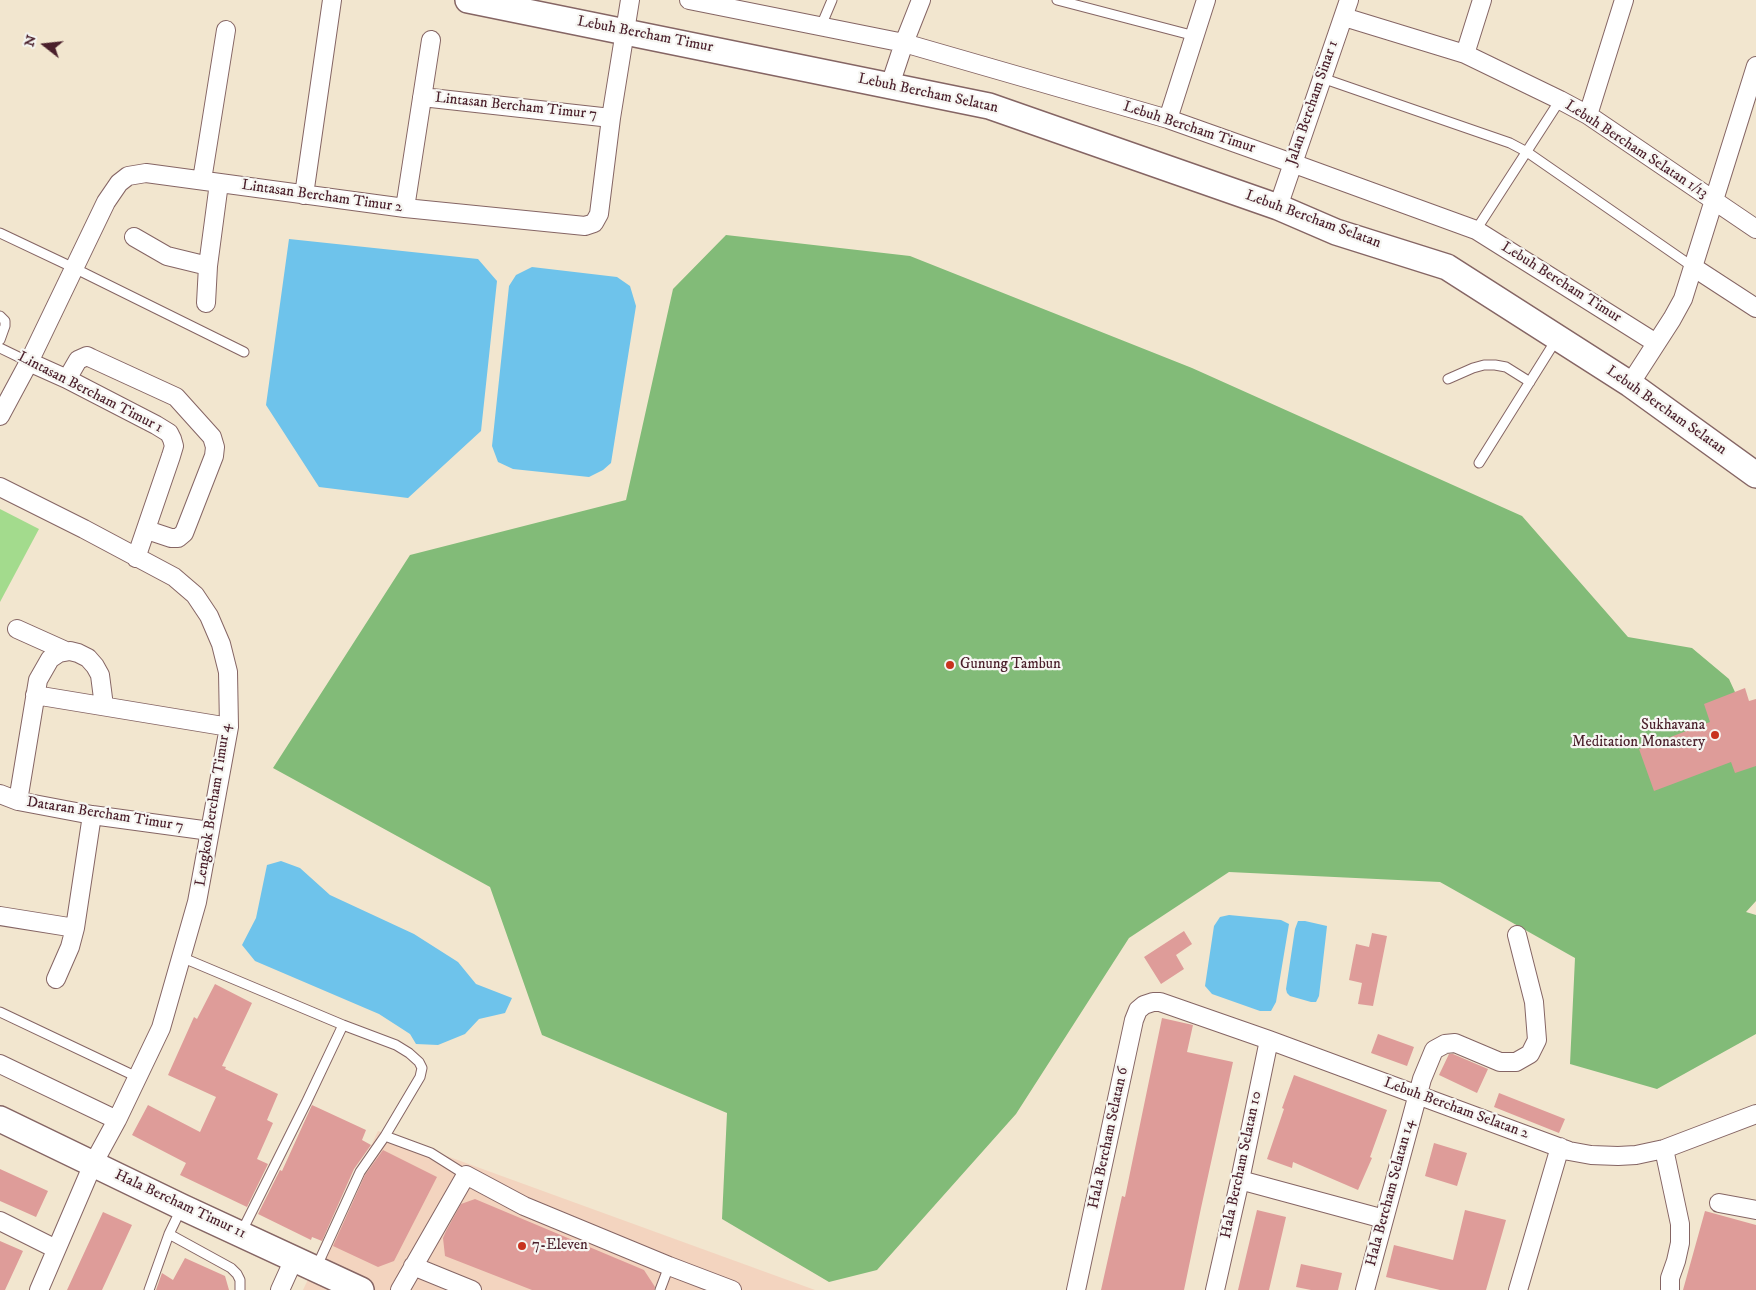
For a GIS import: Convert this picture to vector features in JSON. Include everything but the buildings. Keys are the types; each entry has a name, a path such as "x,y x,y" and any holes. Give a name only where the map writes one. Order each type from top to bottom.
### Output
{"street":[{"path":"304,195 332,0"},
{"name":"Lebuh Bercham Timur","path":"468,0 821,71"},
{"name":"Lintasan Bercham Timur 2","path":"0,416 29,362 112,192 128,176 146,173 405,208 590,225 597,219 599,214 611,118 630,0"},
{"name":"Lebuh Bercham Timur","path":"689,0 757,6 821,26 904,43 1168,119 1476,230 1656,343"},
{"path":"890,85 904,43 922,0"},
{"path":"1168,119 1206,0"},
{"name":"Jalan Bercham Sinar 1","path":"1278,207 1349,0"},
{"path":"1465,54 1482,0"},
{"path":"1588,115 1624,0"},
{"name":"Lebuh Bercham Selatan 1/13","path":"1344,17 1465,54 1560,100 1588,115 1756,229"},
{"path":"202,180 226,30"},
{"path":"405,208 431,40"},
{"path":"1630,384 1683,299 1756,66"},
{"name":"Lebuh Bercham Selatan","path":"821,71 989,106 1278,207 1336,232 1448,267 1630,384 1756,475"},
{"name":"Lintasan Bercham Timur 7","path":"422,96 611,118"},
{"path":"206,303 208,266 219,183"},
{"path":"134,237 167,256 208,266"},
{"path":"1693,267 1756,308"},
{"path":"67,379 78,360 87,356 92,358 176,397 212,437 215,447 214,456 184,533 178,538 171,538 147,530"},
{"name":"Lintasan Bercham Timur 1","path":"29,362 67,379 156,425 169,433 172,438 174,446 136,558"},
{"name":"Lengkok Bercham Timur 4","path":"0,487 174,577 196,595 209,616 221,644 228,672 228,727 197,902 161,1028 138,1078 93,1164 38,1290"},
{"path":"17,629 66,651 78,653 88,658 100,675 104,706"},
{"path":"18,801 38,680 50,659 66,651"},
{"path":"35,695 228,727"},
{"name":"Dataran Bercham Timur 7","path":"0,794 18,801 92,815 210,831"},
{"path":"56,979 70,947 75,928 92,815"},
{"path":"0,916 75,928"},
{"name":"Hala Bercham Selatan 14","path":"1365,1290 1422,1079 1434,1050 1444,1044 1455,1043 1500,1062 1516,1062 1530,1054 1537,1040 1534,1002 1517,935"},
{"name":"Lebuh Bercham Selatan 2","path":"1160,1002 1560,1147 1591,1155 1636,1155 1664,1149 1756,1114"},
{"name":"Hala Bercham Selatan 6","path":"1076,1290 1134,1020 1138,1010 1144,1005 1160,1002"},
{"name":"Hala Bercham Selatan 10","path":"1215,1290 1269,1040"},
{"path":"0,1064 117,1120"},
{"name":"Hala Bercham Timur 11","path":"0,1119 240,1233 320,1274 361,1290"},
{"path":"1518,1290 1560,1147"},
{"path":"1664,1149 1680,1224 1680,1243 1670,1278 1670,1290"},
{"path":"400,1290 466,1175 524,1206 732,1290"},
{"path":"1240,1180 1384,1219"},
{"path":"1719,1203 1756,1210"},
{"path":"0,1221 56,1249"},
{"path":"413,1266 472,1290"},
{"path":"280,1290 320,1274"}],"lane":[{"path":"821,26 832,0"},
{"path":"1057,0 1194,36"},
{"path":"1322,78 1510,143 1527,152 1693,267"},
{"path":"1476,230 1560,100"},
{"path":"0,233 244,352"},
{"path":"0,316 5,321 0,340"},
{"path":"1479,463 1558,337"},
{"name":"Lintasan Bercham Timur 1","path":"0,348 29,362"},
{"path":"1448,379 1473,368 1495,365 1506,367 1530,382"},
{"path":"182,957 342,1025 396,1045 410,1053 422,1068 418,1082 385,1136 360,1172 320,1274"},
{"path":"0,1012 138,1078"},
{"path":"240,1233 342,1025"},
{"path":"385,1136 431,1153 466,1175"},
{"path":"149,1290 169,1234 182,1207"},
{"path":"169,1234 231,1268 240,1280 240,1290"},
{"path":"660,1290 669,1266"}],"shaded area":[{"path":"378,1131 815,1290 303,1290"}],"green space":[{"name":"Gunung Tambun","path":"726,235 910,256 1192,368 1522,516 1628,637 1692,648 1729,679 1756,738 1756,901 1746,912 1756,915 1756,1034 1657,1089 1570,1064 1575,958 1440,882 1229,872 1129,938 1016,1114 877,1270 829,1282 722,1219 727,1113 542,1035 490,887 273,768 410,555 626,500 673,289"},
{"path":"0,509 39,529 0,602"}],"water":[{"path":"289,239 478,259 497,281 481,431 408,498 319,487 266,405"},
{"path":"532,267 617,277 630,286 636,306 611,463 603,470 589,477 513,469 498,462 492,446 509,286 516,275"},
{"path":"281,861 300,868 330,895 414,934 458,962 476,984 512,998 505,1013 479,1019 465,1034 438,1045 416,1044 410,1034 379,1014 255,961 242,945 256,918 267,865"},
{"path":"1229,915 1281,920 1289,924 1276,1002 1271,1011 1260,1011 1212,994 1205,986 1214,926 1220,917"},
{"path":"1298,921 1327,926 1319,996 1316,1002 1290,996 1286,989 1295,929"}],"place":[{"name":"Gunung Tambun","path":"950,665"},
{"name":"Sukhavana Meditation Monastery","path":"1715,735"},
{"name":"7-Eleven","path":"522,1246"}]}
